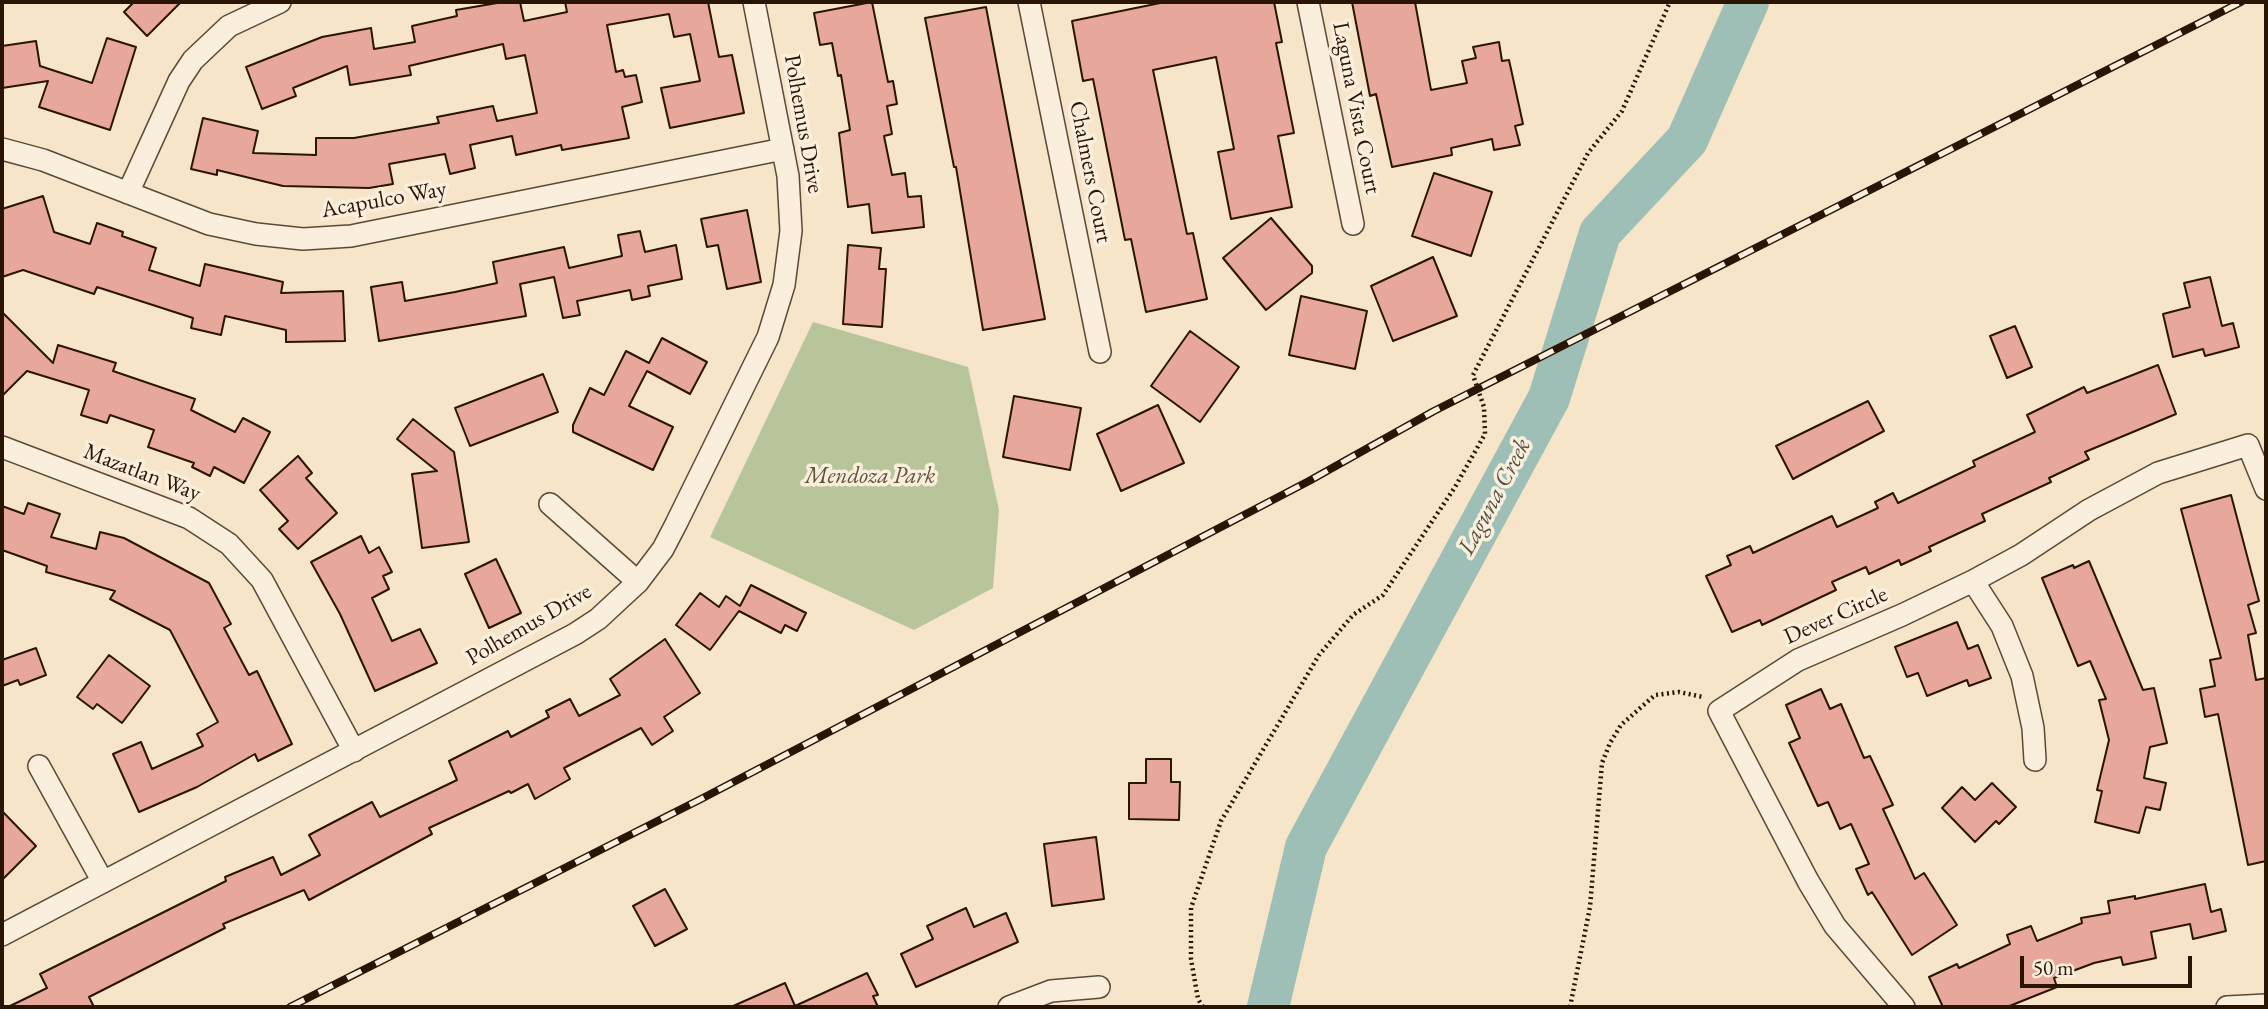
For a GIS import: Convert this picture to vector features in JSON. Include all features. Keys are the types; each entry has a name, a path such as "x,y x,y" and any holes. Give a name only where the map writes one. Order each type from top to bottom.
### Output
{"street":[{"path":"128,193 179,81 193,60 229,26 280,2"},
{"name":"Polhemus Drive","path":"2,935 575,634 598,619 638,582 663,549 768,337 789,258 791,231 783,149 754,2"},
{"name":"Chalmers Court","path":"1029,2 1100,352"},
{"name":"Laguna Vista Court","path":"1308,2 1353,224"},
{"name":"Acapulco Way","path":"2,149 43,160 209,223 256,234 327,238 351,236 783,149"},
{"name":"Dever Circle","path":"1720,711 1798,660 1902,615 2021,555 2134,484 2207,456 2248,445 2266,489"},
{"name":"Mazatlan Way","path":"2,447 189,517 229,544 262,580 354,751"},
{"path":"550,504 638,582"},
{"path":"1973,581 2002,626 2022,676 2033,728 2035,760"},
{"path":"1720,711 1808,881 1835,926 1904,1007"},
{"path":"39,766 103,882"},
{"path":"1009,1007 1051,991 1099,987"},
{"path":"2227,1007 2266,1005"}],"path":[{"path":"1203,1007 1198,999 1191,959 1191,908 1221,821 1320,655 1353,615 1383,596 1455,487 1485,434 1484,407 1473,375 1588,153 1622,111 1670,2"},
{"path":"1570,1007 1590,906 1602,763 1610,743 1621,725 1655,695 1689,692 1714,703 1720,711"}],"green space":[{"name":"Mendoza Park","path":"813,322 968,367 999,510 993,588 914,630 710,537"}],"building":[{"path":"134,2 181,2 147,36 124,12"},
{"path":"503,2 520,2 524,21 567,12 565,2 708,2 719,57 732,55 744,113 670,128 661,88 700,81 690,34 674,37 669,14 607,25 616,72 623,70 625,77 636,75 642,102 622,107 629,138 562,150 561,145 516,155 512,136 470,145 475,168 450,174 445,154 389,164 393,184 369,188 283,186 217,170 217,175 191,169 203,118 258,131 253,153 316,155 316,138 354,138 439,123 437,117 493,106 497,121 537,113 525,55 506,59 503,44 409,66 411,75 350,85 347,66 293,88 296,96 262,109 246,67 322,37 371,28 374,49 415,42 412,26 457,16 456,10"},
{"path":"872,2 888,82 893,81 897,104 887,106 892,134 884,136 892,175 905,173 908,197 921,196 924,227 872,233 869,204 848,207 839,133 850,130 841,75 838,76 832,43 820,45 814,13"},
{"path":"1165,2 1274,2 1282,42 1276,43 1294,133 1278,136 1292,207 1231,219 1218,152 1234,149 1216,57 1153,70 1187,234 1193,233 1207,299 1146,312 1131,239 1125,240 1093,79 1083,81 1072,21"},
{"path":"1352,2 1415,2 1431,90 1467,83 1462,61 1476,58 1473,47 1499,42 1502,61 1509,60 1523,124 1515,126 1520,145 1494,150 1492,139 1451,148 1452,155 1392,167 1376,94 1370,96"},
{"path":"986,7 1045,319 983,330 956,167 925,18"},
{"path":"107,38 136,47 110,130 39,107 48,81 2,88 2,46 36,41 40,66 92,83"},
{"path":"1434,173 1492,192 1471,256 1412,236"},
{"path":"43,196 54,232 90,244 97,223 123,232 122,236 156,248 149,270 200,286 205,264 283,282 281,293 343,291 345,341 286,342 286,330 225,316 221,335 191,328 193,318 97,287 94,294 23,270 2,277 2,209"},
{"path":"747,210 761,282 727,289 718,245 707,247 701,219"},
{"path":"1271,218 1312,266 1312,273 1266,310 1223,258"},
{"path":"640,231 645,252 676,245 682,279 648,286 650,296 632,300 630,290 577,301 580,315 563,318 554,277 520,284 526,316 379,341 371,287 402,282 405,301 455,292 497,283 493,262 564,247 569,268 622,256 618,235"},
{"path":"848,245 881,248 879,269 886,269 882,327 843,324"},
{"path":"1433,257 1457,316 1393,341 1371,286"},
{"path":"2210,277 2222,326 2233,323 2239,347 2205,356 2203,349 2173,357 2163,314 2190,307 2184,283"},
{"path":"1301,296 1367,311 1355,369 1289,355"},
{"path":"2,312 53,363 58,345 116,363 113,371 195,399 191,410 235,432 243,418 270,432 244,483 214,467 210,476 192,467 194,463 148,447 154,430 110,415 107,423 81,415 89,390 27,371 2,396"},
{"path":"2015,326 2032,367 2007,378 1990,336"},
{"path":"1190,331 1239,367 1200,422 1151,386"},
{"path":"662,338 707,362 690,394 647,371 629,406 673,427 653,470 573,432 573,425 590,388 604,395 626,351 649,363"},
{"path":"2158,365 2176,414 2085,452 2089,459 2049,478 2051,482 1982,514 1985,521 1929,547 1931,551 1901,565 1899,560 1869,574 1866,567 1832,582 1836,590 1762,625 1760,620 1732,632 1706,576 1731,565 1727,556 1750,546 1753,553 1832,516 1837,527 1878,508 1875,502 1893,493 1898,503 1975,466 1973,461 2035,432 2027,415 2084,387 2087,393"},
{"path":"543,374 558,412 470,446 455,408"},
{"path":"1014,396 1081,408 1070,470 1003,457"},
{"path":"1868,401 1884,431 1793,479 1776,446"},
{"path":"1158,405 1184,463 1121,491 1097,434"},
{"path":"413,419 454,452 469,542 422,548 412,474 437,471 397,439"},
{"path":"298,456 312,473 306,478 337,513 298,549 279,529 288,521 260,490"},
{"path":"2231,495 2259,601 2248,605 2256,633 2248,635 2256,680 2266,678 2266,861 2248,865 2218,714 2205,717 2200,689 2215,686 2210,660 2221,658 2181,509"},
{"path":"28,503 60,514 51,537 96,549 100,532 124,538 209,583 231,624 224,628 249,675 257,671 292,744 258,761 255,754 197,787 139,812 113,754 141,742 152,769 203,746 197,734 218,722 170,630 110,599 115,591 46,572 47,566 2,550 2,506 24,514"},
{"path":"361,536 369,553 379,547 392,572 383,576 389,589 372,598 392,641 420,629 437,663 375,691 340,614 311,562"},
{"path":"496,559 521,613 489,628 465,574"},
{"path":"2089,561 2143,690 2154,688 2167,743 2150,747 2144,778 2166,783 2160,810 2146,807 2139,833 2095,822 2102,791 2097,790 2109,740 2099,700 2106,699 2090,661 2078,666 2042,578"},
{"path":"751,585 806,613 797,631 785,625 781,633 739,611 710,650 676,625 700,593 719,607 726,596 740,606"},
{"path":"1957,622 1968,649 1978,645 1991,678 1969,686 1967,680 1927,696 1918,673 1907,677 1895,647"},
{"path":"665,639 700,693 664,717 673,731 652,745 641,728 564,768 570,779 535,799 528,784 511,793 509,791 429,828 432,834 309,900 304,890 223,924 225,928 89,997 94,1007 8,1007 47,988 40,974 226,881 225,877 273,857 281,875 320,855 309,835 372,802 380,817 457,780 449,761 508,731 511,737 549,717 546,711 570,699 579,716 620,695 610,679"},
{"path":"36,648 46,675 20,685 18,680 2,686 2,660"},
{"path":"109,655 150,686 122,723 97,704 93,709 77,697"},
{"path":"1821,689 1830,709 1841,704 1864,758 1870,756 1893,805 1883,809 1915,879 1924,873 1957,925 1912,955 1872,892 1868,895 1856,869 1869,864 1851,824 1840,829 1828,802 1818,806 1789,743 1800,738 1786,705"},
{"path":"1146,759 1171,759 1171,782 1180,782 1179,820 1129,819 1129,783 1146,783"},
{"path":"1992,783 2016,807 1999,824 1996,821 1975,842 1942,808 1962,787 1975,800"},
{"path":"2,811 36,846 2,880"},
{"path":"1096,837 1104,899 1052,906 1044,844"},
{"path":"2205,884 2211,912 2221,909 2226,931 2193,939 2190,924 2151,932 2156,958 2123,965 2121,957 2094,963 2054,978 2057,987 2007,1007 1943,1007 1929,977 1957,964 1959,968 2010,944 2007,935 2031,926 2037,941 2082,923 2081,918 2110,913 2108,901 2135,896 2135,899"},
{"path":"665,889 687,929 655,946 633,906"},
{"path":"966,908 974,927 1006,913 1018,942 916,987 901,954 933,939 927,926"},
{"path":"867,973 878,995 873,996 878,1007 731,1007 785,983 795,1006"}],"waterway":[{"name":"Laguna Creek","path":"1268,1007 1306,847 1549,398 1600,233 1687,140 1748,2"}],"railway":[{"path":"290,1007 701,799 1309,481 1434,411 2241,2"}]}
